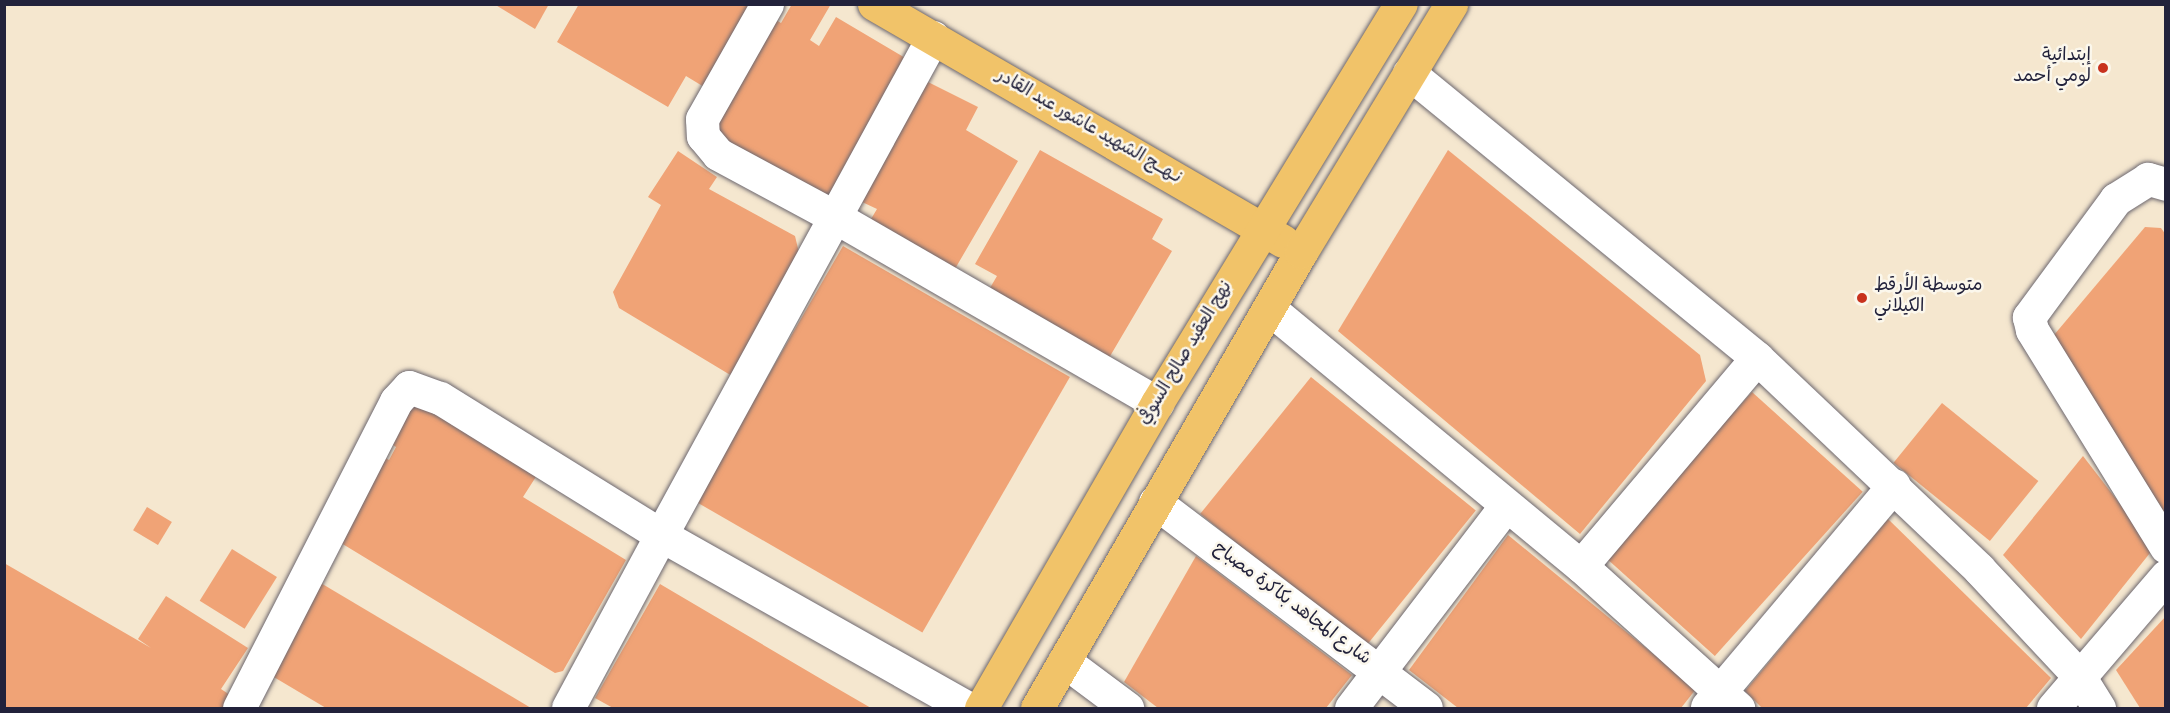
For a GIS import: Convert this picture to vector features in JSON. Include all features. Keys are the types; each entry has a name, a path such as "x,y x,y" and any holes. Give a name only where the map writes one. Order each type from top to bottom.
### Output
{"main road":[{"name":"نـهــج الشهيد عاشور عبد القادر","path":"874,4 1301,252"},
{"name":"نهج العقيد صالح السوفي","path":"981,708 1157,403 1401,4"},
{"path":"1037,708 1301,252 1451,4"}],"street":[{"path":"767,4 710,99 702,119 704,136 718,154 837,218 1157,403"},
{"path":"568,708 837,218 933,37"},
{"path":"1408,74 1758,358 1894,485 2079,676 2099,708"},
{"path":"2166,184 2148,179 2116,199 2029,316 2032,330 2166,547"},
{"path":"1270,309 1581,566 1722,703 1894,485"},
{"path":"1581,566 1758,358"},
{"path":"239,708 396,401 409,387 440,398 661,535 968,708"},
{"name":"شارع المجاهد بكاكرة مصباح","path":"1155,502 1426,708"},
{"path":"1351,708 1506,505"},
{"path":"2053,708 2166,576"},
{"path":"1064,661 1127,708"}],"building":[{"path":"494,4 549,4 535,29"},
{"path":"579,4 759,4 709,90 686,76 668,107 557,42"},
{"path":"792,4 831,4 810,40 819,46 836,17 907,59 832,204 698,125 764,13 781,23"},
{"path":"922,79 978,107 966,130 1018,161 952,274 868,224 877,209 860,201"},
{"path":"1040,150 1163,219 1152,239 1172,251 1106,363 987,293 997,276 975,264"},
{"path":"1448,150 1700,355 1706,381 1580,534 1338,331"},
{"path":"678,151 717,177 709,189 795,236 801,261 737,379 619,308 613,292 661,205 648,197"},
{"path":"2145,227 2161,228 2166,235 2166,516 2054,335"},
{"path":"843,246 1070,377 922,632 696,501"},
{"path":"1311,377 1476,510 1365,647 1200,514"},
{"path":"414,391 539,472 523,497 626,560 563,671 555,673 341,543 353,521 344,515 382,456 389,460 396,447 383,438"},
{"path":"1752,392 1863,492 1715,656 1604,556"},
{"path":"1942,403 2038,481 1990,541 1894,463"},
{"path":"2083,456 2154,548 2081,639 2003,555"},
{"path":"147,507 172,522 158,545 133,530"},
{"path":"1888,519 2051,678 2026,708 1762,708 1745,691"},
{"path":"1508,535 1696,689 1681,708 1458,708 1409,670"},
{"path":"232,549 277,577 245,629 200,601"},
{"path":"1196,556 1352,675 1326,708 1158,708 1124,682"},
{"path":"4,563 151,648 138,639 166,596 248,648 221,689 230,695 223,708 4,708"},
{"path":"319,582 531,708 326,708 267,673"},
{"path":"660,584 871,708 613,708 595,698"},
{"path":"2166,616 2166,708 2140,708 2116,670"}],"place":[{"name":"إبتدائية لومي أحمد","path":"2103,68"},
{"name":"متوسطة الأرقط الكيلاني","path":"1862,298"}]}
